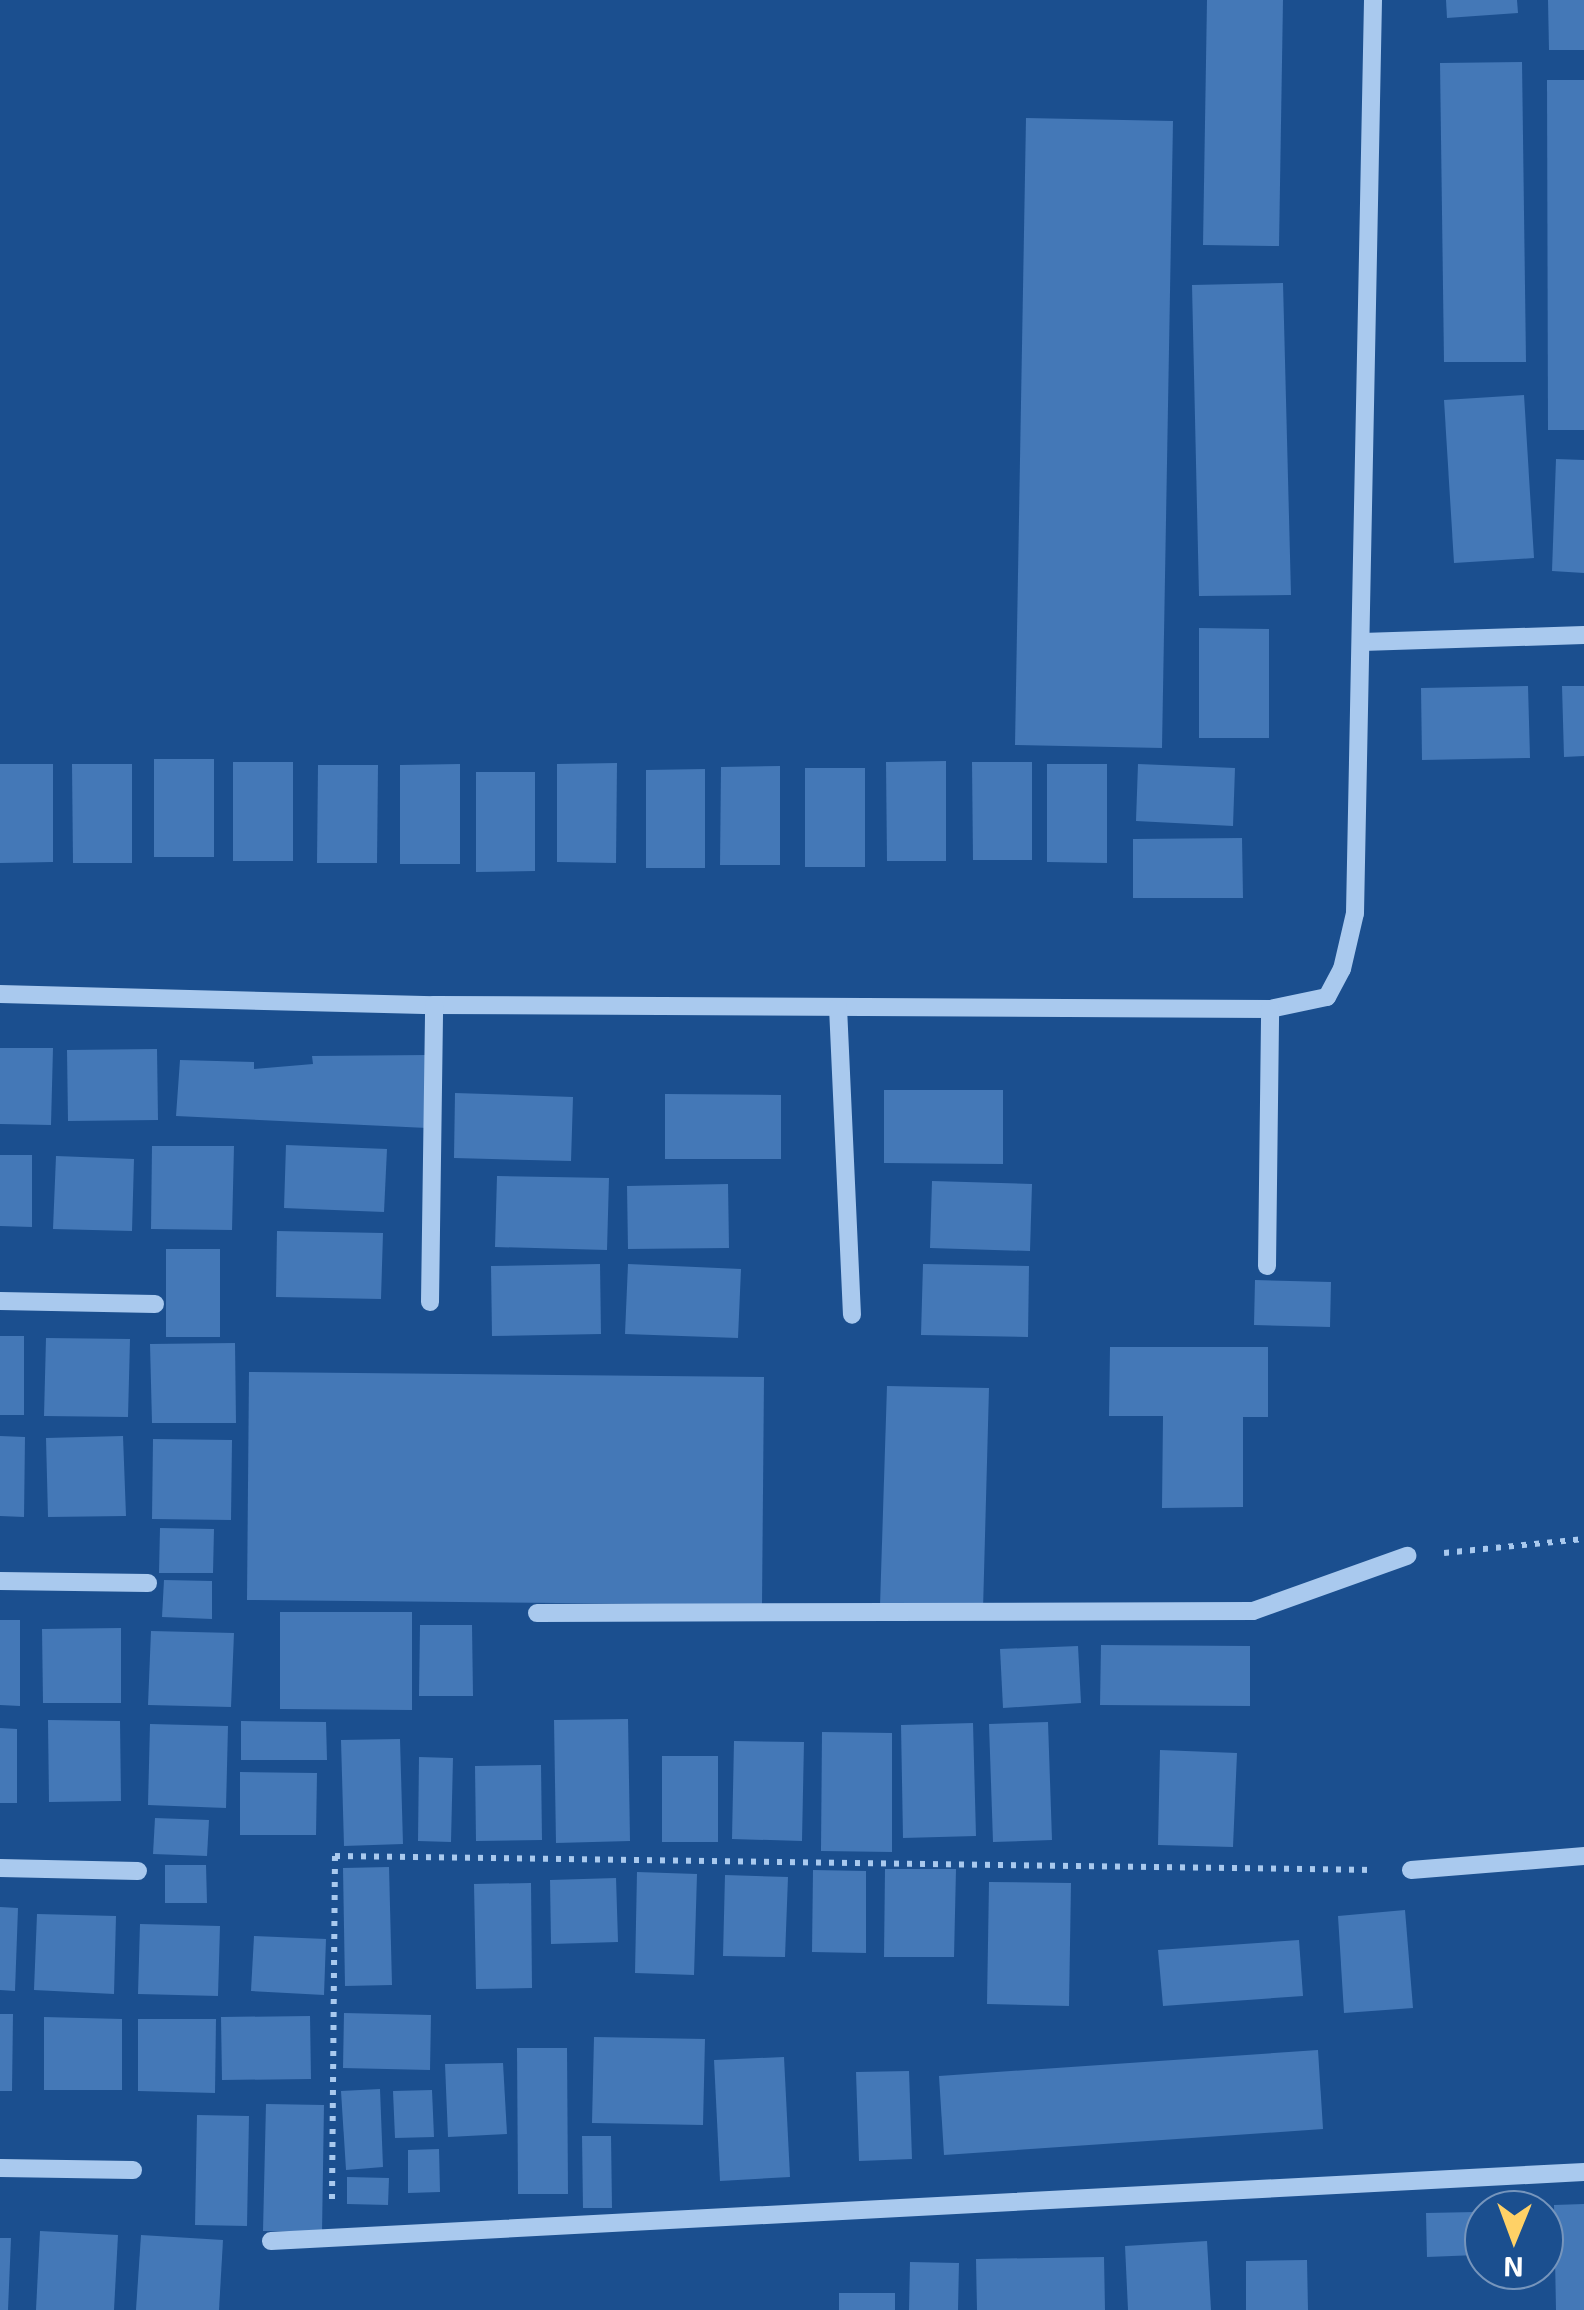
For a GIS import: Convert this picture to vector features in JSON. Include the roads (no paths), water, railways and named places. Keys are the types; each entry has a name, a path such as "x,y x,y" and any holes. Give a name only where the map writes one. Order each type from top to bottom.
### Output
{"street":[{"path":"0,994 434,1004 1270,1008 1327,997 1342,969 1355,913 1373,0"},
{"path":"1362,642 1584,635"},
{"path":"430,1302 434,1004"},
{"path":"838,1007 852,1316"},
{"path":"1267,1266 1270,1008"},
{"path":"0,1302 156,1304"},
{"path":"538,1614 1254,1611 1408,1556"},
{"path":"0,1581 148,1583"},
{"path":"1411,1870 1584,1856"},
{"path":"0,1868 138,1871"},
{"path":"0,2168 133,2170"},
{"path":"271,2241 1584,2172"}]}
